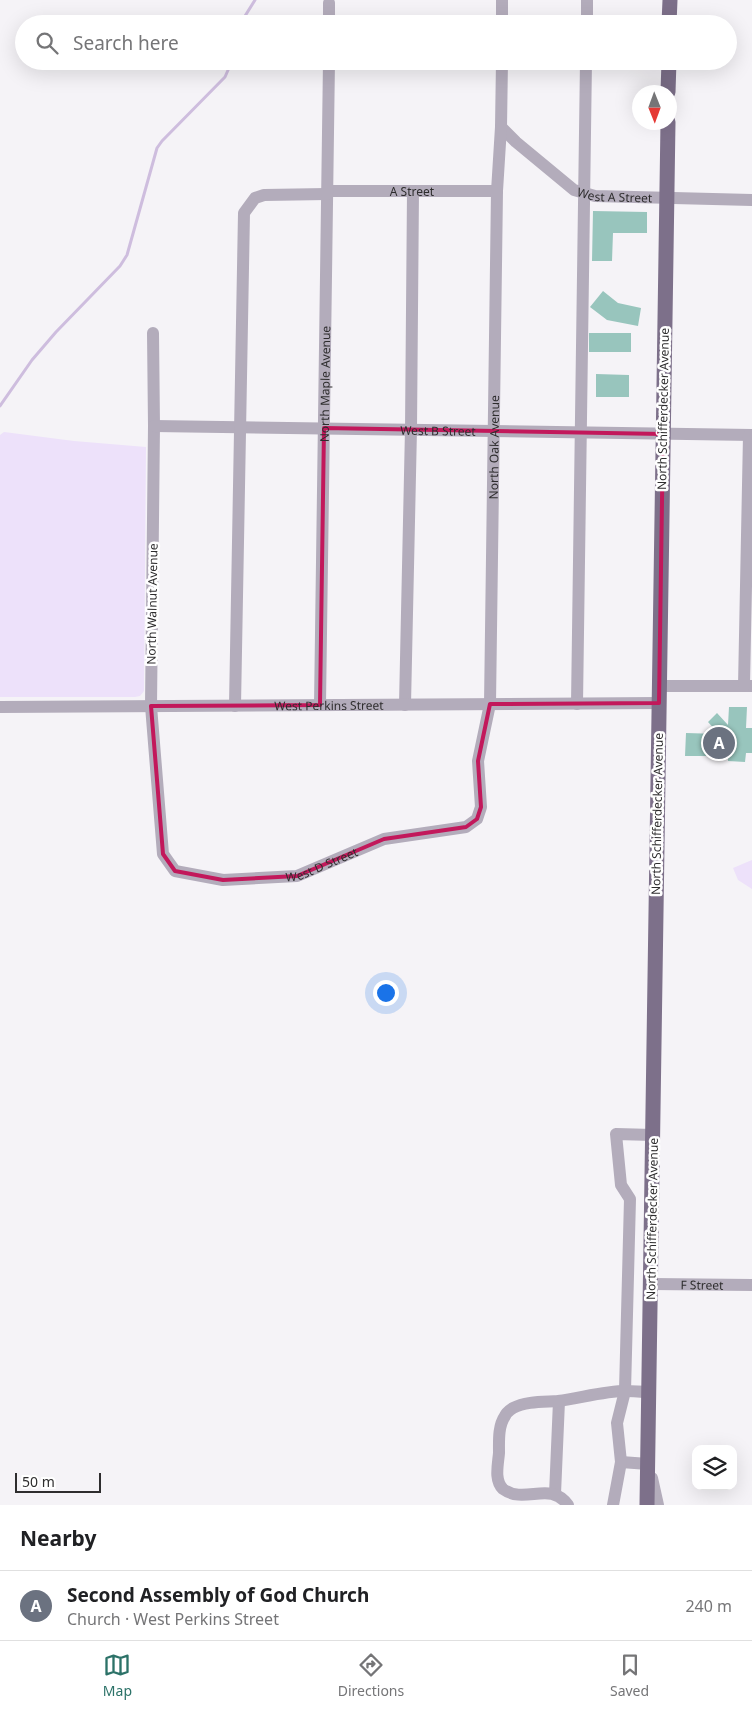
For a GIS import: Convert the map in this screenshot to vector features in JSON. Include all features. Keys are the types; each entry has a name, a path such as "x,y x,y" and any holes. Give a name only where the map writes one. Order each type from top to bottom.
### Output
{"main road":[{"path":"669,15 670,0"},
{"path":"668,85 669,70"},
{"name":"North Schifferdecker Avenue","path":"647,1505 652,1284 668,130"}],"street":[{"path":"502,0 502,15"},
{"path":"587,0 587,15"},
{"path":"329,2 329,15"},
{"name":"North Maple Avenue","path":"320,705 328,70"},
{"name":"North Oak Avenue","path":"466,827 477,819 481,807 478,761 490,704 497,191 502,70"},
{"path":"577,704 586,70"},
{"name":"West A Street","path":"501,127 516,142 574,190 584,194 595,196 752,200"},
{"path":"405,705 411,429 413,191"},
{"name":"A Street","path":"235,706 244,213 255,198 264,195 497,191"},
{"name":"North Walnut Avenue","path":"153,333 151,706 163,854 175,871"},
{"name":"West B Street","path":"154,426 750,435"},
{"path":"659,686 748,686 750,435"},
{"name":"West Perkins Street","path":"0,707 659,703"},
{"name":"West D Street","path":"175,871 223,880 297,876 384,839 466,827"},
{"path":"613,1505 621,1462 617,1423 625,1391 630,1199 621,1185 616,1134 653,1135"},
{"name":"F Street","path":"652,1284 752,1285"},
{"path":"568,1505 555,1494 521,1498 510,1495 501,1488 497,1479 500,1425 505,1415 513,1408 529,1403 559,1401 625,1391 649,1392"},
{"path":"555,1494 559,1401"},
{"path":"621,1462 648,1457 658,1505"}],"highlighted area":[{"path":"324,428 663,434 659,703 490,704 478,761 481,807 477,819 466,827 384,839 297,876 223,880 175,871 163,854 151,706 320,705"}],"shaded area":[{"path":"4,432 74,441 146,447 144,691 140,696 0,697 0,435"},
{"path":"752,860 752,889 738,880 733,868"}],"building":[{"path":"593,211 647,212 647,233 613,233 612,261 592,261"},
{"path":"603,291 618,303 641,308 638,326 607,320 590,307"},
{"path":"589,333 631,333 631,352 589,352"},
{"path":"596,374 629,375 629,397 596,397"},
{"path":"729,707 747,707 746,728 752,728 752,753 746,753 745,762 728,761 728,756 685,756 686,733 719,734 708,722 717,713 728,725"}],"waterway":[{"path":"246,15 255,0"},
{"path":"0,406 32,360 56,332 120,266 127,255 157,148 225,77 228,70"}],"place":[{"name":"Second Assembly of God Church","path":"719,743"}]}
